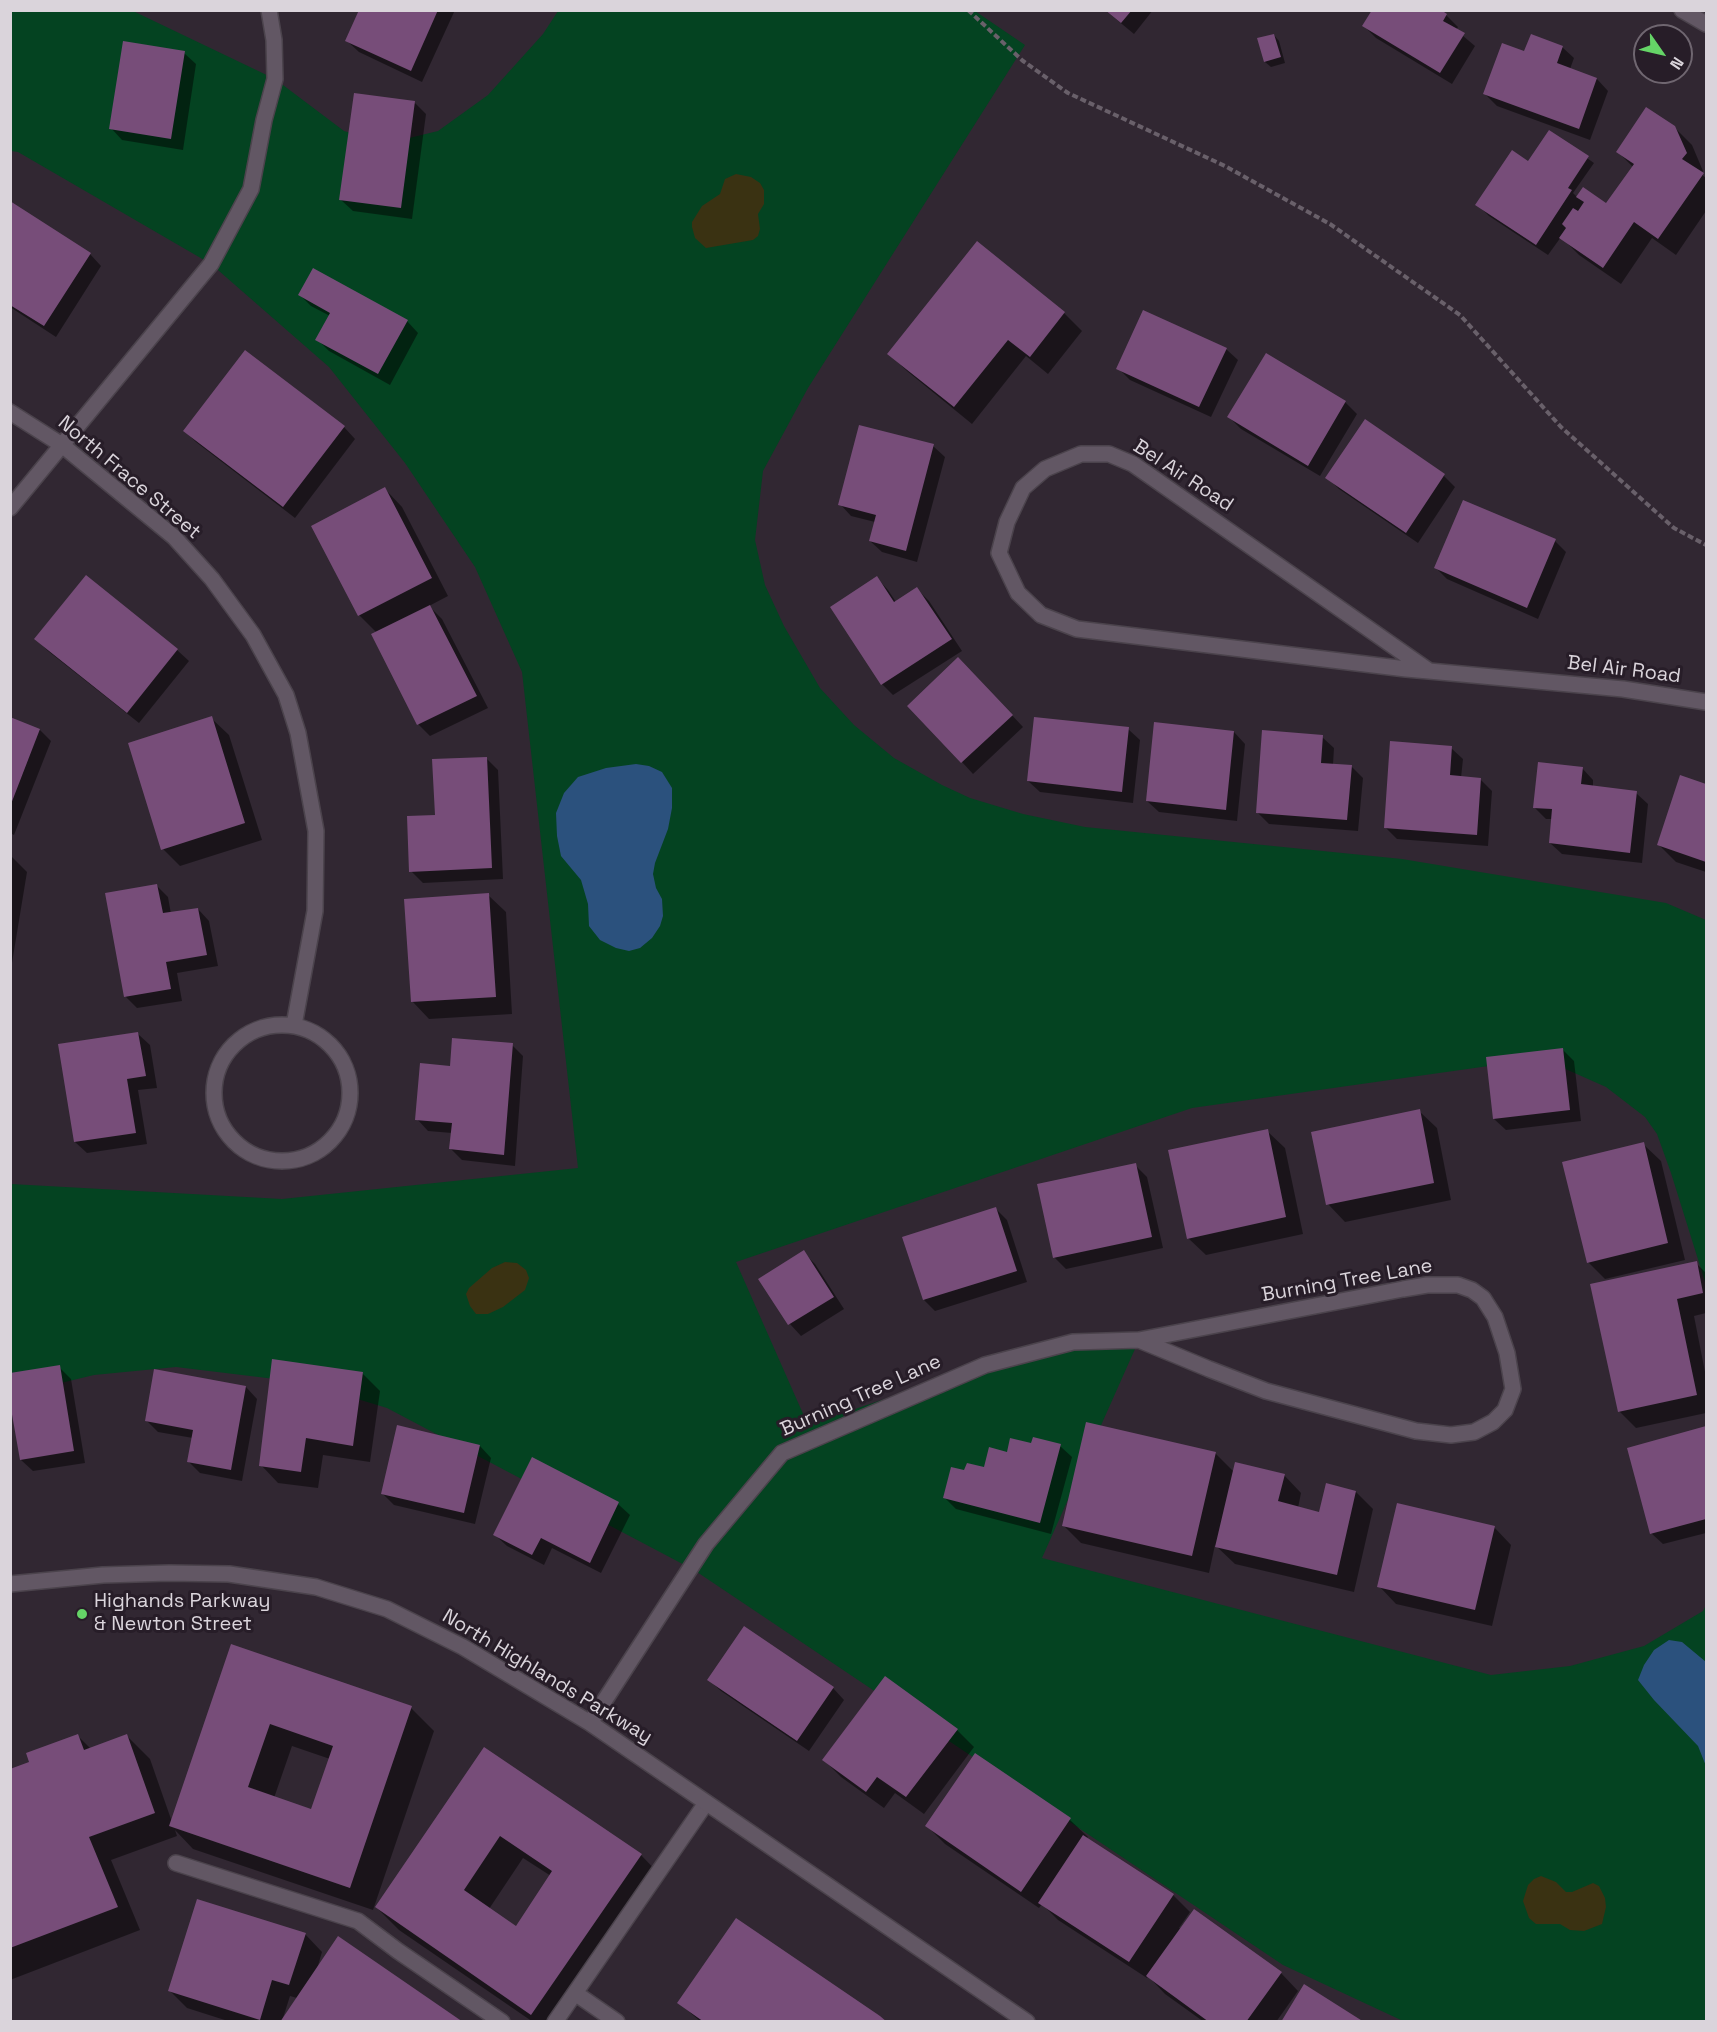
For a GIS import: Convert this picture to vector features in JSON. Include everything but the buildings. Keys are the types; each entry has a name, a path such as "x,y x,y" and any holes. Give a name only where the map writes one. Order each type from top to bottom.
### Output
{"street":[{"path":"10,508 211,264 251,189 274,80 274,40 269,10"},
{"path":"1682,10 1707,24"},
{"name":"North Frace Street","path":"10,412 62,445 174,537 212,579 253,635 286,695 298,733 316,831 315,911 294,1025"},
{"name":"Bel Air Road","path":"1429,671 1133,464 1108,454 1081,454 1045,469 1023,488 1007,522 999,554 1018,593 1041,615 1077,629 1429,671 1623,689 1707,702"},
{"path":"272,1025 294,1025 315,1034 333,1047 345,1066 350,1088 347,1111 338,1131 322,1148 303,1158 281,1161 259,1157 239,1146 231,1138 224,1129 216,1109 214,1086 220,1064 232,1046 250,1032 272,1025"},
{"name":"Burning Tree Lane","path":"590,1723 706,1544 782,1454 985,1365 1073,1342 1139,1340 1427,1285 1458,1285 1472,1290 1483,1298 1495,1317 1509,1363 1513,1389 1505,1410 1488,1426 1467,1433 1451,1435 1426,1432 1266,1391 1139,1340"},
{"name":"North Highlands Parkway","path":"10,1584 103,1575 229,1574 316,1587 387,1609 463,1647 590,1723 1027,2022"},
{"path":"555,2022 706,1803"},
{"path":"176,1863 358,1921 502,2022"},
{"path":"574,1993 617,2022"}],"path":[{"path":"968,10 1023,61 1068,93 1225,166 1330,224 1460,315 1561,427 1674,528 1707,545"}],"green space":[{"path":"11,11 133,11 275,79 344,131 372,139 401,140 438,131 488,95 543,34 558,11 975,11 1025,45 808,388 763,471 755,540 765,585 784,626 820,688 854,725 894,758 970,798 1023,814 1085,827 1402,859 1666,903 1706,920 1706,1285 1657,1134 1645,1117 1606,1087 1561,1067 1531,1060 1192,1108 736,1262 808,1425 985,1365 1073,1342 1139,1340 1042,1558 1491,1675 1570,1666 1644,1646 1703,1611 1706,1605 1706,2021 1403,2021 1283,1965 694,1570 387,1408 328,1390 275,1379 176,1367 94,1375 11,1395 11,1184 282,1199 578,1168 522,672 475,567 405,463 329,367 211,264 18,152 11,151"}],"sand":[{"path":"736,174 751,177 760,183 764,190 764,204 758,214 760,229 758,236 753,240 706,248 695,238 692,222 702,206 720,194 725,179"},
{"path":"505,1262 517,1263 526,1270 529,1278 525,1290 503,1307 488,1314 476,1314 466,1294 469,1288 492,1268"},
{"path":"1541,1876 1556,1882 1566,1892 1572,1892 1593,1883 1599,1886 1605,1898 1606,1907 1602,1924 1584,1931 1570,1930 1560,1924 1536,1924 1529,1918 1523,1901 1528,1885"}],"water":[{"path":"636,764 649,766 662,772 672,788 672,808 668,829 653,874 656,888 662,899 663,916 660,926 652,938 640,948 629,951 616,948 600,940 589,926 588,904 581,880 561,856 556,813 564,793 578,777 606,768"},
{"path":"1669,1640 1682,1642 1706,1662 1706,1766 1698,1746 1638,1680 1654,1650"}],"place":[{"name":"Highands Parkway & Newton Street","path":"82,1614"}]}
